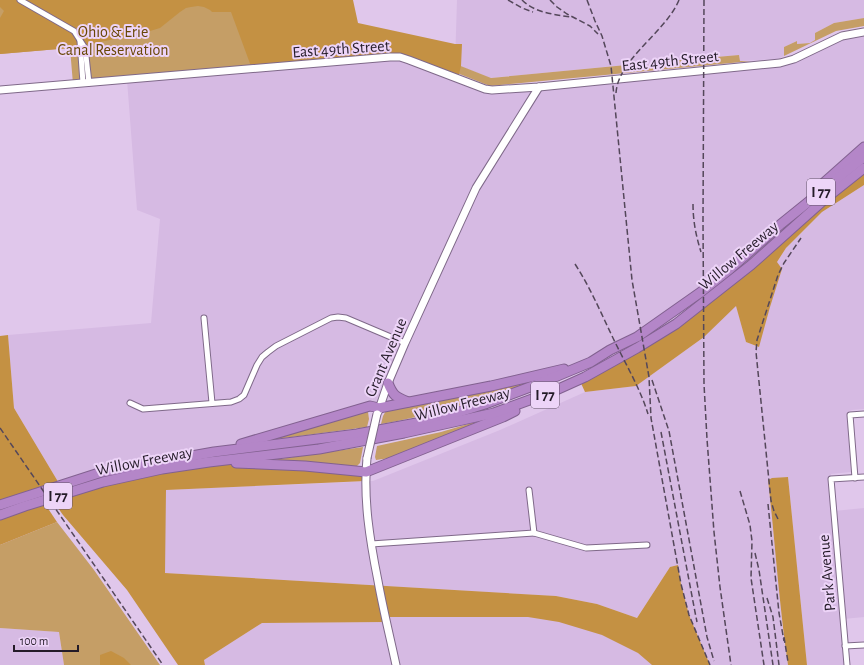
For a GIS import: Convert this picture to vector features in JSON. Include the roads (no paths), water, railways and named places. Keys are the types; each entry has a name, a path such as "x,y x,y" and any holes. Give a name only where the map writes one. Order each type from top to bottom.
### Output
{"highway":[{"path":"782,224 797,206 864,147"},
{"name":"Willow Freeway","path":"0,504 102,472 214,452 357,434 447,416 531,387 591,362 637,336 701,292 864,157"},
{"name":"Willow Freeway","path":"0,515 103,482 162,469 319,449 404,433 494,413 554,391 585,377 676,324 751,265 825,199 861,171"},
{"path":"214,452 370,406 378,411 408,402 491,386 591,362"},
{"path":"388,383 396,397 408,402"},
{"path":"209,462 305,466 366,472 503,417 554,391"}],"street":[{"path":"20,0 74,31 85,48 86,83"},
{"name":"East 49th Street","path":"0,90 400,57 485,89 492,90 539,87 780,63 794,59 842,36 864,32"},
{"name":"Grant Avenue","path":"396,665 371,544 366,505 367,458 378,411 405,343 476,188 539,87"},
{"path":"204,318 212,403"},
{"path":"130,403 143,409 235,401 242,398 244,395 262,357 276,346 331,318 346,318 405,343"},
{"path":"864,414 850,415 855,478 864,477"},
{"name":"Park Avenue","path":"847,665 831,479 855,478"},
{"path":"529,490 534,533"},
{"path":"371,544 534,533 586,548 647,545"},
{"path":"845,646 864,644"}],"railway":[{"path":"508,0 533,12"},
{"path":"522,0 538,10 570,17"},
{"path":"550,0 567,14 590,26 598,34"},
{"path":"587,0 602,36 611,66 632,280 649,377 651,418 681,584 689,615 710,665"},
{"path":"616,93 619,81 633,57 673,12 679,0"},
{"path":"704,0 704,384 714,532 731,665"},
{"path":"693,204 695,228 701,252"},
{"path":"778,519 771,501 756,352 757,340 778,275 784,263 801,238"},
{"path":"575,264 632,376 648,414"},
{"path":"652,380 669,431 707,637 714,661"},
{"path":"0,428 163,665"},
{"path":"661,432 697,622"},
{"path":"740,491 750,525 752,541 751,578 764,665"},
{"path":"768,504 779,613 784,641"},
{"path":"755,553 759,570 773,665"},
{"path":"767,598 773,617 779,665"},
{"path":"784,637 788,662"}],"park label":[{"name":"Ohio & Erie Canal Reservation","path":"113,40"}]}
